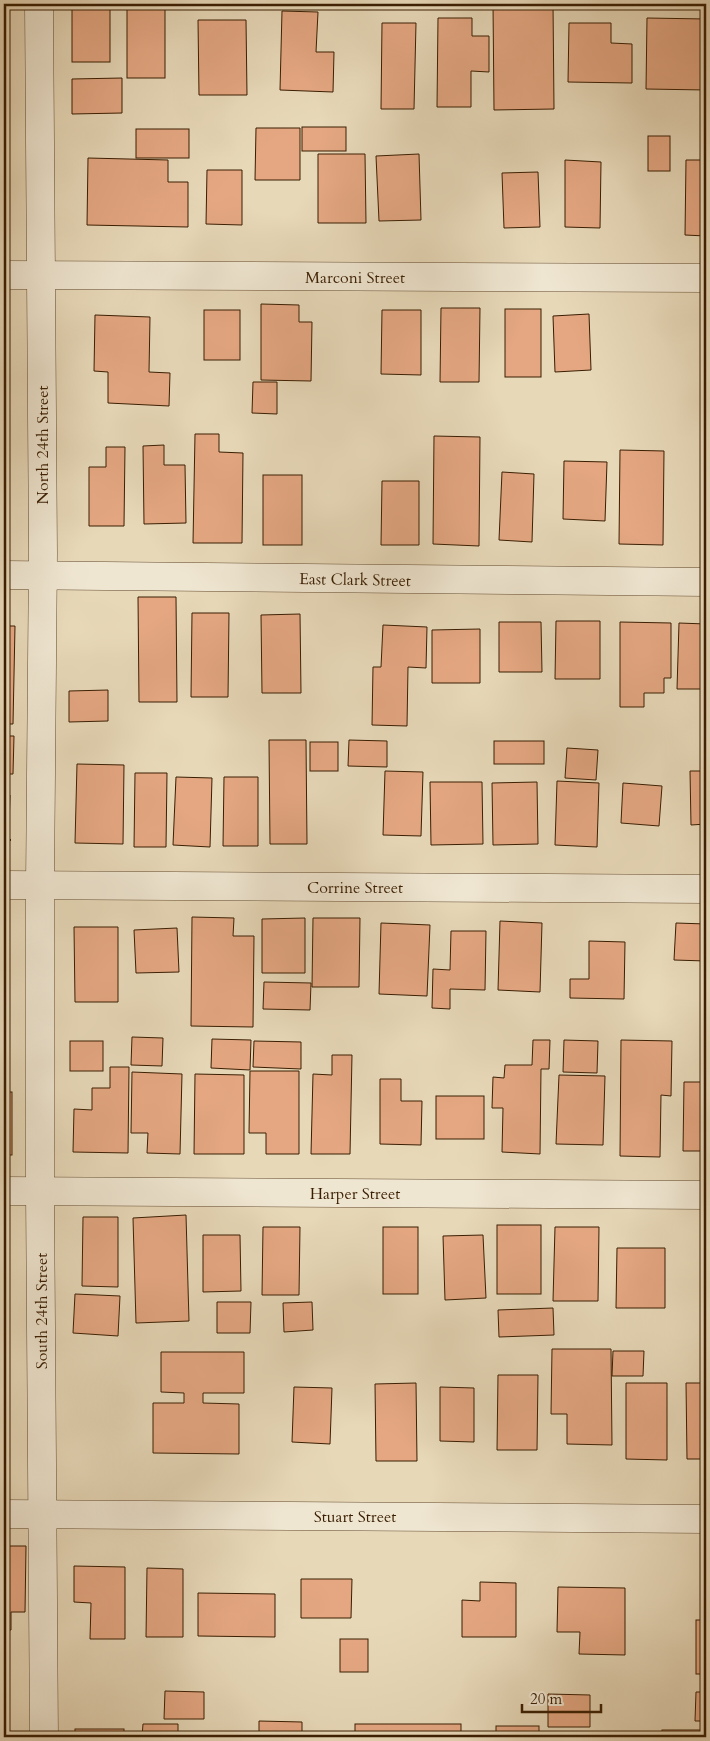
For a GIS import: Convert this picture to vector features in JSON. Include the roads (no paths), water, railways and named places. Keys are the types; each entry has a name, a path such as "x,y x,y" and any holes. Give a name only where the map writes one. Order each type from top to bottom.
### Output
{"street":[{"name":"North 24th Street","path":"39,4 43,576 40,885"},
{"name":"Marconi Street","path":"4,275 706,278"},
{"name":"East Clark Street","path":"4,575 706,582"},
{"name":"Corrine Street","path":"4,885 706,889"},
{"name":"South 24th Street","path":"40,885 44,1737"},
{"name":"Harper Street","path":"4,1191 706,1195"},
{"name":"Stuart Street","path":"4,1514 706,1519"}]}
